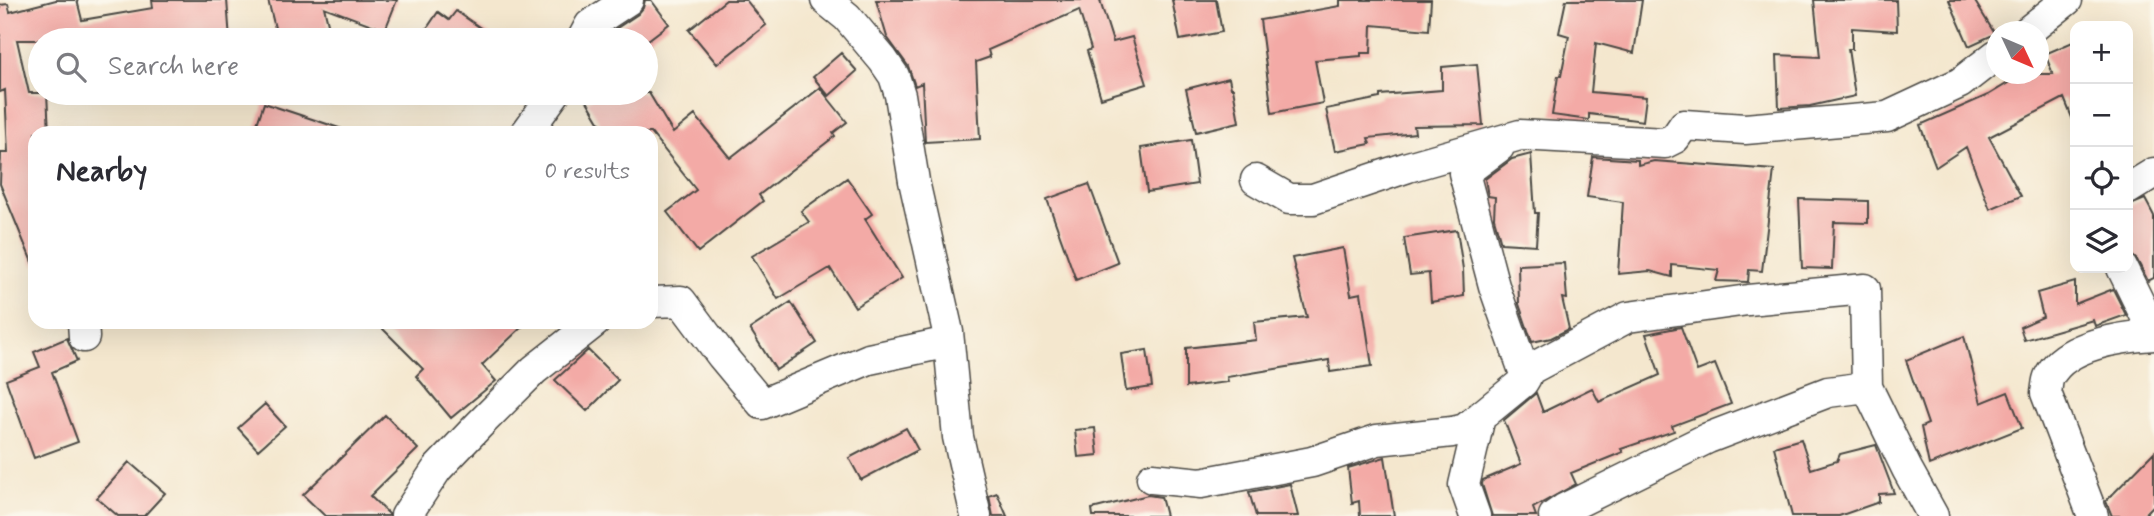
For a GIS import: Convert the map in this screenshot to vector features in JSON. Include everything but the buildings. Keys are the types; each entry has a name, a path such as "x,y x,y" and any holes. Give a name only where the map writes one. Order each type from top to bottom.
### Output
{"street":[{"path":"588,28 628,0"},
{"path":"2041,21 2067,0"},
{"path":"840,6 894,76 900,95 914,181 949,342 958,437 976,516"},
{"path":"1256,180 1289,199 1313,199 1408,167 1520,135 1665,143 1675,138 1684,125 1745,129 1887,117 1960,83 1986,63"},
{"path":"531,126 546,105"},
{"path":"1152,478 1202,483 1312,462 1377,440 1465,429 1523,382 1525,372 1494,286 1464,173 1485,155 1520,135"},
{"path":"2133,186 2154,173"},
{"path":"2093,516 2046,393 2048,378 2060,362 2088,346 2128,336 2154,334 2124,273"},
{"path":"1525,372 1628,317 1748,300 1865,289 1867,387 1933,516"},
{"path":"658,299 681,301 762,404 869,359 949,342"},
{"path":"406,516 437,469 479,425 534,370 586,329"},
{"path":"1554,516 1708,438 1828,392 1867,387"},
{"path":"1475,516 1464,485 1480,417"}]}
